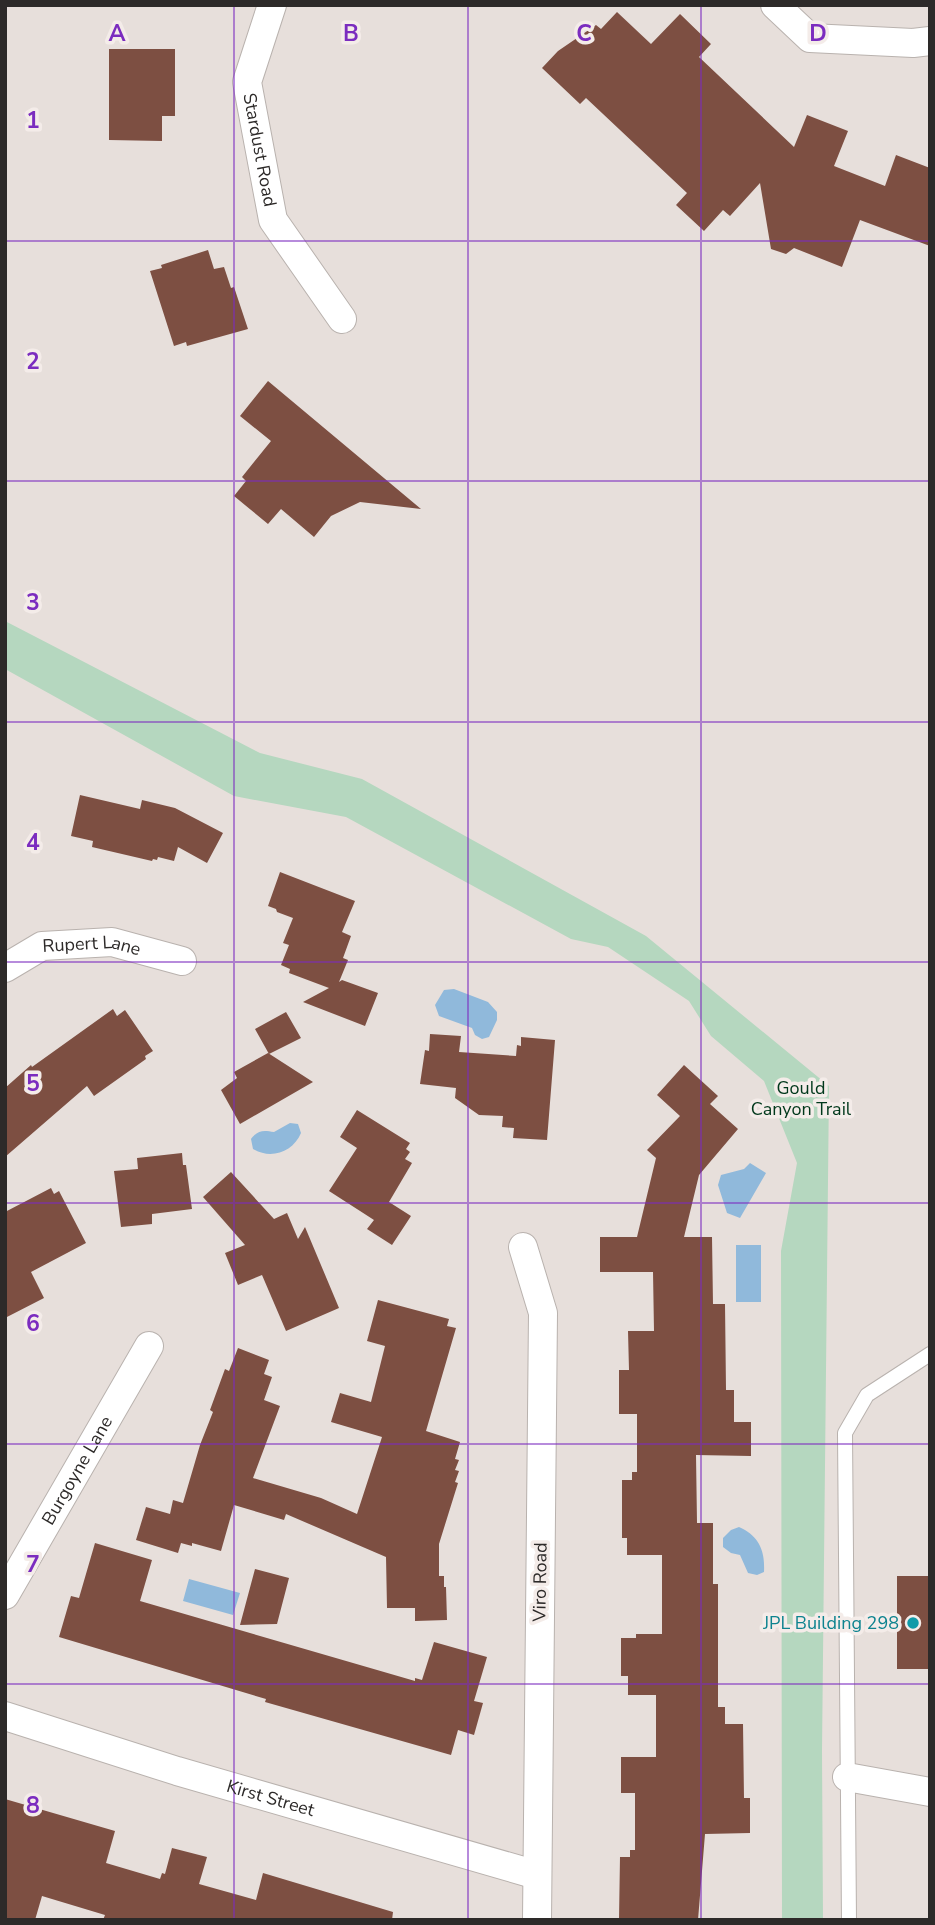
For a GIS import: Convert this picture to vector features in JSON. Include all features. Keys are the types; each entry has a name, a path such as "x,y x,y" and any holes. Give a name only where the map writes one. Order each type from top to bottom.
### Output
{"street":[{"name":"Stardust Road","path":"272,5 247,82 273,220 342,319"},
{"path":"775,5 810,38 913,43 930,41"},
{"name":"Rupert Lane","path":"5,968 43,946 113,942 182,961"},
{"name":"Viro Road","path":"523,1247 543,1313 537,1920"},
{"name":"Burgoyne Lane","path":"5,1595 149,1346"},
{"name":"Kirst Street","path":"5,1716 177,1771 537,1875"},
{"path":"847,1777 930,1792"}],"lane":[{"path":"849,1920 845,1433 867,1395 930,1354"}],"green space":[{"name":"Gould Canyon Trail","path":"5,621 260,753 362,779 646,936 829,1086 822,1751 823,1920 782,1920 781,1251 797,1163 764,1081 711,1036 689,1001 608,947 571,939 346,817 234,796 5,669"}],"water":[{"path":"454,989 488,1002 497,1012 497,1020 489,1037 482,1039 475,1035 472,1028 439,1016 435,1005 444,990"},
{"path":"290,1123 298,1124 301,1133 293,1145 274,1154 253,1149 251,1139 258,1132 274,1132"},
{"path":"750,1163 766,1173 740,1218 727,1213 718,1185 721,1175 744,1169"},
{"path":"736,1245 761,1245 761,1302 736,1302"},
{"path":"739,1527 756,1539 762,1550 764,1572 757,1575 748,1573 740,1555 723,1547 723,1538"},
{"path":"189,1579 240,1593 233,1615 183,1601"}],"building":[{"path":"617,12 651,44 680,14 711,44 699,57 794,147 807,115 848,131 834,166 885,186 896,155 930,168 930,246 860,220 842,267 794,248 786,254 771,249 760,183 730,216 723,210 704,231 676,205 687,193 586,98 580,104 542,68 558,51 596,25 601,29"},
{"path":"109,49 175,49 175,116 162,116 162,141 109,140"},
{"path":"208,250 214,269 224,267 231,288 234,287 248,329 187,346 186,342 174,346 150,271"},
{"path":"268,381 421,509 360,502 331,516 314,537 281,509 268,524 234,496 246,481 242,477 271,441 240,416"},
{"path":"80,795 140,809 142,800 175,808 223,833 207,863 178,847 174,861 158,857 152,861 92,847 93,841 71,836"},
{"path":"280,872 355,901 342,932 351,936 343,958 348,960 339,982 342,980 378,993 365,1026 303,1002 329,988 289,973 290,969 281,965 289,945 283,943 293,918 268,906"},
{"path":"113,1009 117,1016 125,1010 153,1051 145,1056 146,1059 94,1096 87,1086 5,1157 5,1088 31,1065 32,1067"},
{"path":"286,1012 301,1038 269,1054 255,1029"},
{"path":"430,1034 461,1036 459,1052 516,1056 517,1045 521,1046 521,1037 555,1040 547,1140 513,1138 514,1128 502,1127 503,1116 479,1115 455,1098 456,1088 420,1084 425,1050 429,1051"},
{"path":"268,1053 313,1082 240,1124 221,1090 237,1078 234,1072"},
{"path":"684,1065 718,1096 710,1104 738,1129 699,1175 684,1237 712,1237 713,1304 725,1304 726,1390 734,1390 734,1422 751,1422 751,1456 696,1455 697,1523 713,1523 713,1584 718,1584 718,1707 725,1707 725,1724 743,1724 744,1798 750,1798 750,1833 705,1834 698,1920 619,1920 620,1857 630,1857 630,1850 635,1850 635,1793 621,1793 621,1757 656,1757 656,1695 628,1695 628,1676 621,1676 621,1638 636,1638 636,1634 662,1634 662,1555 627,1555 627,1538 622,1538 622,1480 632,1480 632,1472 637,1472 637,1414 619,1414 619,1370 629,1370 628,1331 654,1331 653,1272 600,1272 600,1237 637,1237 656,1158 647,1150 680,1116 657,1095"},
{"path":"357,1110 410,1143 406,1149 410,1152 405,1159 412,1163 389,1202 411,1216 392,1245 367,1229 374,1220 329,1191 357,1148 340,1137"},
{"path":"182,1153 192,1209 152,1214 152,1224 121,1227 114,1171 138,1169 137,1158"},
{"path":"231,1172 274,1219 287,1213 298,1239 305,1227 339,1308 286,1331 262,1275 238,1285 225,1253 245,1245 203,1197"},
{"path":"51,1188 54,1194 59,1191 86,1243 31,1272 44,1298 5,1318 5,1212"},
{"path":"378,1300 449,1319 447,1326 456,1328 426,1431 460,1442 455,1459 459,1460 455,1470 459,1471 455,1482 458,1483 439,1544 439,1576 444,1576 446,1587 447,1620 415,1621 415,1608 387,1608 386,1557 286,1514 284,1520 234,1505 221,1551 192,1543 192,1546 181,1543 178,1553 136,1540 146,1507 170,1514 173,1500 183,1503 213,1412 210,1410 225,1369 229,1371 238,1348 269,1360 264,1374 272,1377 264,1400 280,1406 253,1478 321,1498 357,1514 382,1437 331,1422 340,1393 371,1402 385,1346 367,1341"},
{"path":"95,1543 152,1560 140,1601 415,1681 415,1678 422,1680 434,1642 487,1657 474,1701 483,1703 474,1735 458,1730 451,1755 265,1702 266,1699 59,1637 71,1596 79,1598"},
{"path":"255,1569 289,1578 277,1624 240,1625"},
{"name":"JPL Building 298","path":"897,1576 930,1576 930,1669 897,1669"},
{"path":"5,1799 115,1831 106,1863 160,1879 162,1873 165,1874 172,1848 207,1857 199,1884 256,1900 263,1873 393,1912 392,1920 103,1920 105,1915 42,1896 35,1920 5,1920"}],"place":[{"name":"JPL Building 298","path":"913,1623"}]}
